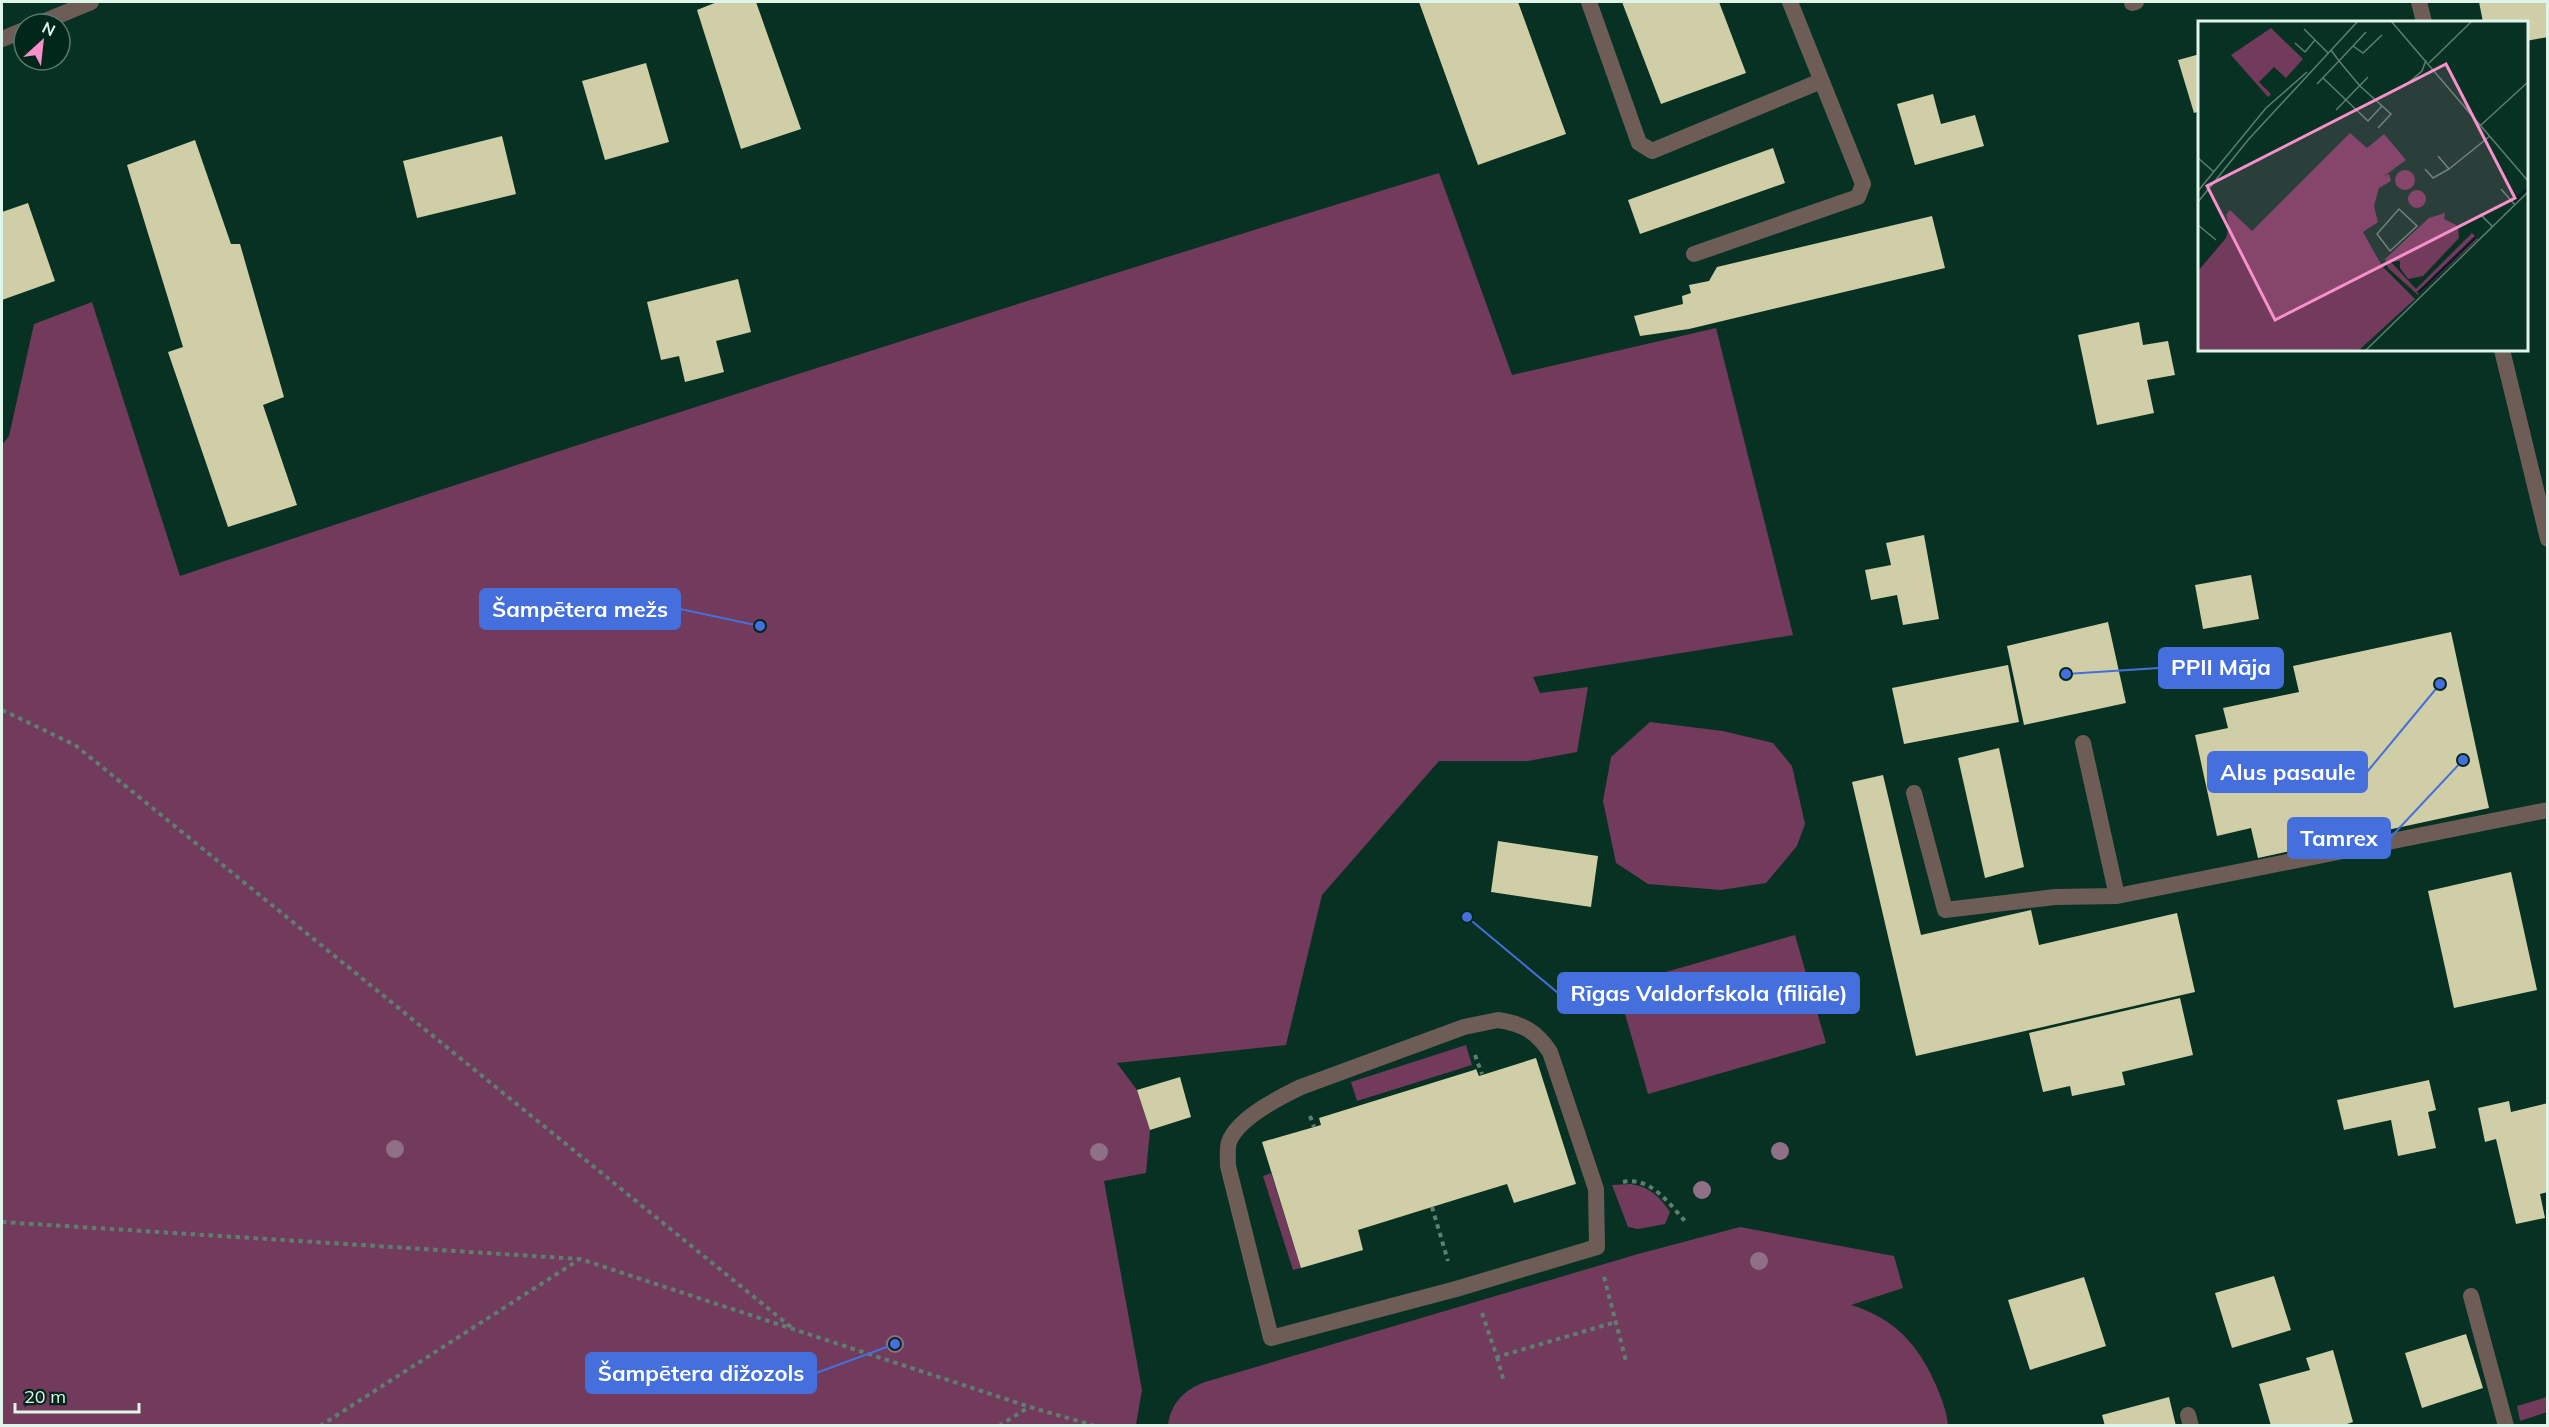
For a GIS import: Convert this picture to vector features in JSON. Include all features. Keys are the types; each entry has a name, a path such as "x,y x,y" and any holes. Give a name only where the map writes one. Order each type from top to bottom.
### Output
{"street":[{"path":"67,12 91,2"},
{"path":"1589,2 1639,143 1652,151 1821,81"},
{"path":"1694,254 1858,197 1863,184 1790,2"},
{"path":"2419,2 2424,21"},
{"path":"2502,351 2547,539"},
{"path":"2083,743 2117,896"},
{"path":"1914,793 1945,910 2055,897 2117,896 2547,810"},
{"path":"1498,1020 1518,1023 1538,1035 1550,1052 1596,1189 1597,1247 1473,1284 1271,1338 1228,1166 1229,1142 1248,1118 1279,1097 1301,1087 1464,1026 1498,1020"},
{"path":"2471,1296 2506,1425"}],"path":[{"path":"2,710 75,746 794,1329"},
{"path":"1596,1189 1634,1180 1653,1187 1686,1222"},
{"path":"1432,1207 1438,1226"},
{"path":"2,1222 580,1259 1030,1407 1095,1425"},
{"path":"1597,1247 1626,1360"},
{"path":"320,1425 580,1259"},
{"path":"1473,1284 1504,1382"},
{"path":"1497,1357 1616,1323"},
{"path":"999,1425 1030,1407"}],"shaded area":[{"path":"1439,173 1512,375 1716,328 1793,635 1533,677 1540,693 1588,687 1577,752 1528,761 1439,761 1322,895 1286,1045 1117,1063 1137,1090 1150,1130 1146,1173 1104,1181 1142,1390 1136,1425 2,1425 2,445 9,436 34,324 92,302 180,576 808,371"},
{"path":"1650,722 1723,731 1773,743 1792,766 1805,824 1797,846 1766,883 1721,890 1648,884 1616,863 1603,801 1611,757"},
{"path":"1795,935 1826,1043 1648,1094 1617,986"},
{"path":"1466,1045 1472,1065 1357,1101 1351,1082"},
{"path":"1271,1173 1301,1268 1293,1270 1263,1176"},
{"path":"1631,1184 1649,1190 1662,1202 1670,1212 1665,1224 1638,1229 1628,1227 1612,1185"},
{"path":"1740,1227 1894,1256 1903,1288 1851,1305 1880,1317 1903,1334 1913,1345 1936,1385 1948,1425 1168,1425 1172,1410 1180,1398 1205,1382 1638,1254"},
{"path":"2547,1397 2547,1412 2520,1421 2517,1406"}],"building":[{"path":"717,2 756,2 801,129 741,149 697,10"},
{"path":"1419,2 1518,2 1566,134 1478,165"},
{"path":"1622,2 1719,2 1746,73 1661,104"},
{"path":"2479,2 2548,2 2548,37 2528,41 2528,21 2483,21"},
{"path":"2198,55 2198,112 2194,113 2178,60"},
{"path":"646,63 669,142 605,160 582,81"},
{"path":"1933,94 1941,124 1975,115 1984,146 1915,165 1897,104"},
{"path":"502,136 516,194 417,218 403,161"},
{"path":"195,140 231,244 240,244 284,397 263,405 297,505 228,527 168,352 183,347 127,165"},
{"path":"1773,148 1785,183 1640,234 1628,200"},
{"path":"28,203 55,281 2,300 2,212"},
{"path":"1932,216 1945,268 1689,329 1640,336 1634,316 1683,304 1682,296 1691,293 1689,285 1709,281 1717,267"},
{"path":"738,279 751,332 716,341 724,372 685,382 679,356 661,360 647,302"},
{"path":"2139,322 2143,345 2168,341 2175,375 2147,380 2154,413 2097,425 2078,335"},
{"path":"1924,535 1939,619 1903,625 1897,595 1871,600 1865,570 1891,565 1886,543"},
{"path":"2251,575 2259,619 2203,629 2195,585"},
{"path":"2108,622 2126,703 2024,725 2007,646"},
{"path":"2451,632 2489,808 2258,858 2251,828 2217,836 2195,735 2228,728 2223,708 2299,692 2293,666"},
{"path":"2008,665 2019,722 1904,744 1892,688"},
{"path":"1999,748 2024,867 1985,878 1958,758"},
{"path":"1883,775 1921,935 2031,910 2039,945 2177,913 2195,992 1916,1056 1852,782"},
{"path":"1498,841 1598,856 1591,907 1491,892"},
{"path":"2511,872 2537,990 2454,1008 2428,891"},
{"path":"2180,998 2193,1055 2122,1072 2125,1085 2072,1096 2070,1086 2043,1092 2029,1033"},
{"path":"1536,1058 1576,1184 1514,1203 1507,1184 1461,1198 1358,1230 1363,1250 1301,1268 1262,1142 1321,1125 1319,1118 1476,1069 1479,1076"},
{"path":"1180,1077 1191,1117 1150,1130 1137,1090"},
{"path":"2429,1080 2436,1110 2428,1112 2436,1148 2398,1156 2391,1120 2344,1130 2337,1100"},
{"path":"2509,1101 2511,1112 2548,1103 2548,1192 2540,1194 2545,1218 2516,1224 2496,1139 2485,1142 2478,1108"},
{"path":"2274,1276 2291,1330 2232,1348 2215,1293"},
{"path":"2084,1277 2106,1346 2030,1370 2008,1300"},
{"path":"2466,1334 2483,1388 2422,1408 2405,1353"},
{"path":"2333,1350 2353,1422 2341,1426 2271,1426 2259,1384 2310,1370 2306,1358"},
{"path":"2169,1397 2176,1426 2105,1426 2102,1415"}],"place":[{"name":"Šampētera mežs","path":"760,626"},
{"name":"PPII Māja","path":"2066,674"},
{"name":"Alus pasaule","path":"2440,684"},
{"name":"Tamrex","path":"2463,760"},
{"name":"Rīgas Valdorfskola (filiāle)","path":"1467,917"},
{"name":"Šampētera dižozols","path":"895,1344"}]}
